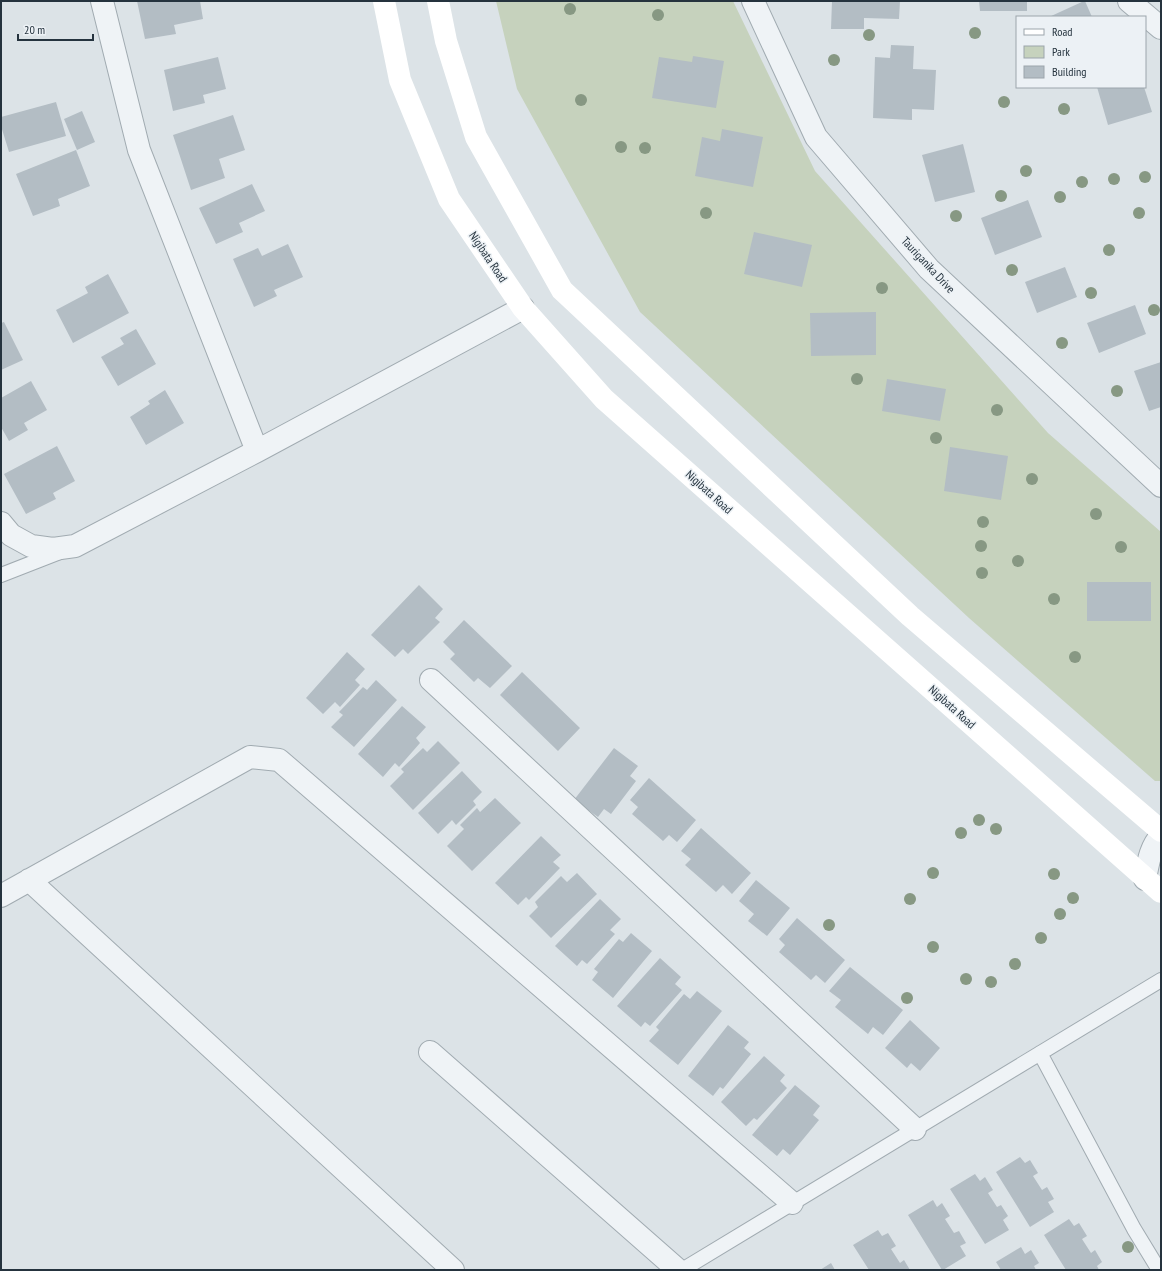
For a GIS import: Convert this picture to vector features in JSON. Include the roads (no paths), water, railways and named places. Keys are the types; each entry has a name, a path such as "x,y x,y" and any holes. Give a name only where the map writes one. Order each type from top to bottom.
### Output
{"street":[{"path":"102,1 139,150 257,451"},
{"name":"Nigibata Road","path":"384,1 400,80 449,200 523,308 604,399 1153,886"},
{"path":"438,1 446,41 476,137 562,290 910,616 1161,831"},
{"name":"Tauriganika Drive","path":"753,1 816,137 929,270 1161,486"},
{"path":"1129,1 1161,28"},
{"path":"1,524 12,535 31,546 53,549 75,546 257,451 523,308"},
{"path":"431,680 915,1129"},
{"path":"1,896 250,758 279,760 792,1203"},
{"path":"1153,886 1151,852 1156,841 1161,836"},
{"path":"29,880 453,1270"},
{"path":"430,1052 678,1270"}],"lane":[{"path":"1,575 75,546"},
{"path":"682,1270 1161,980"},
{"path":"1040,1053 1134,1228 1159,1270"}]}
